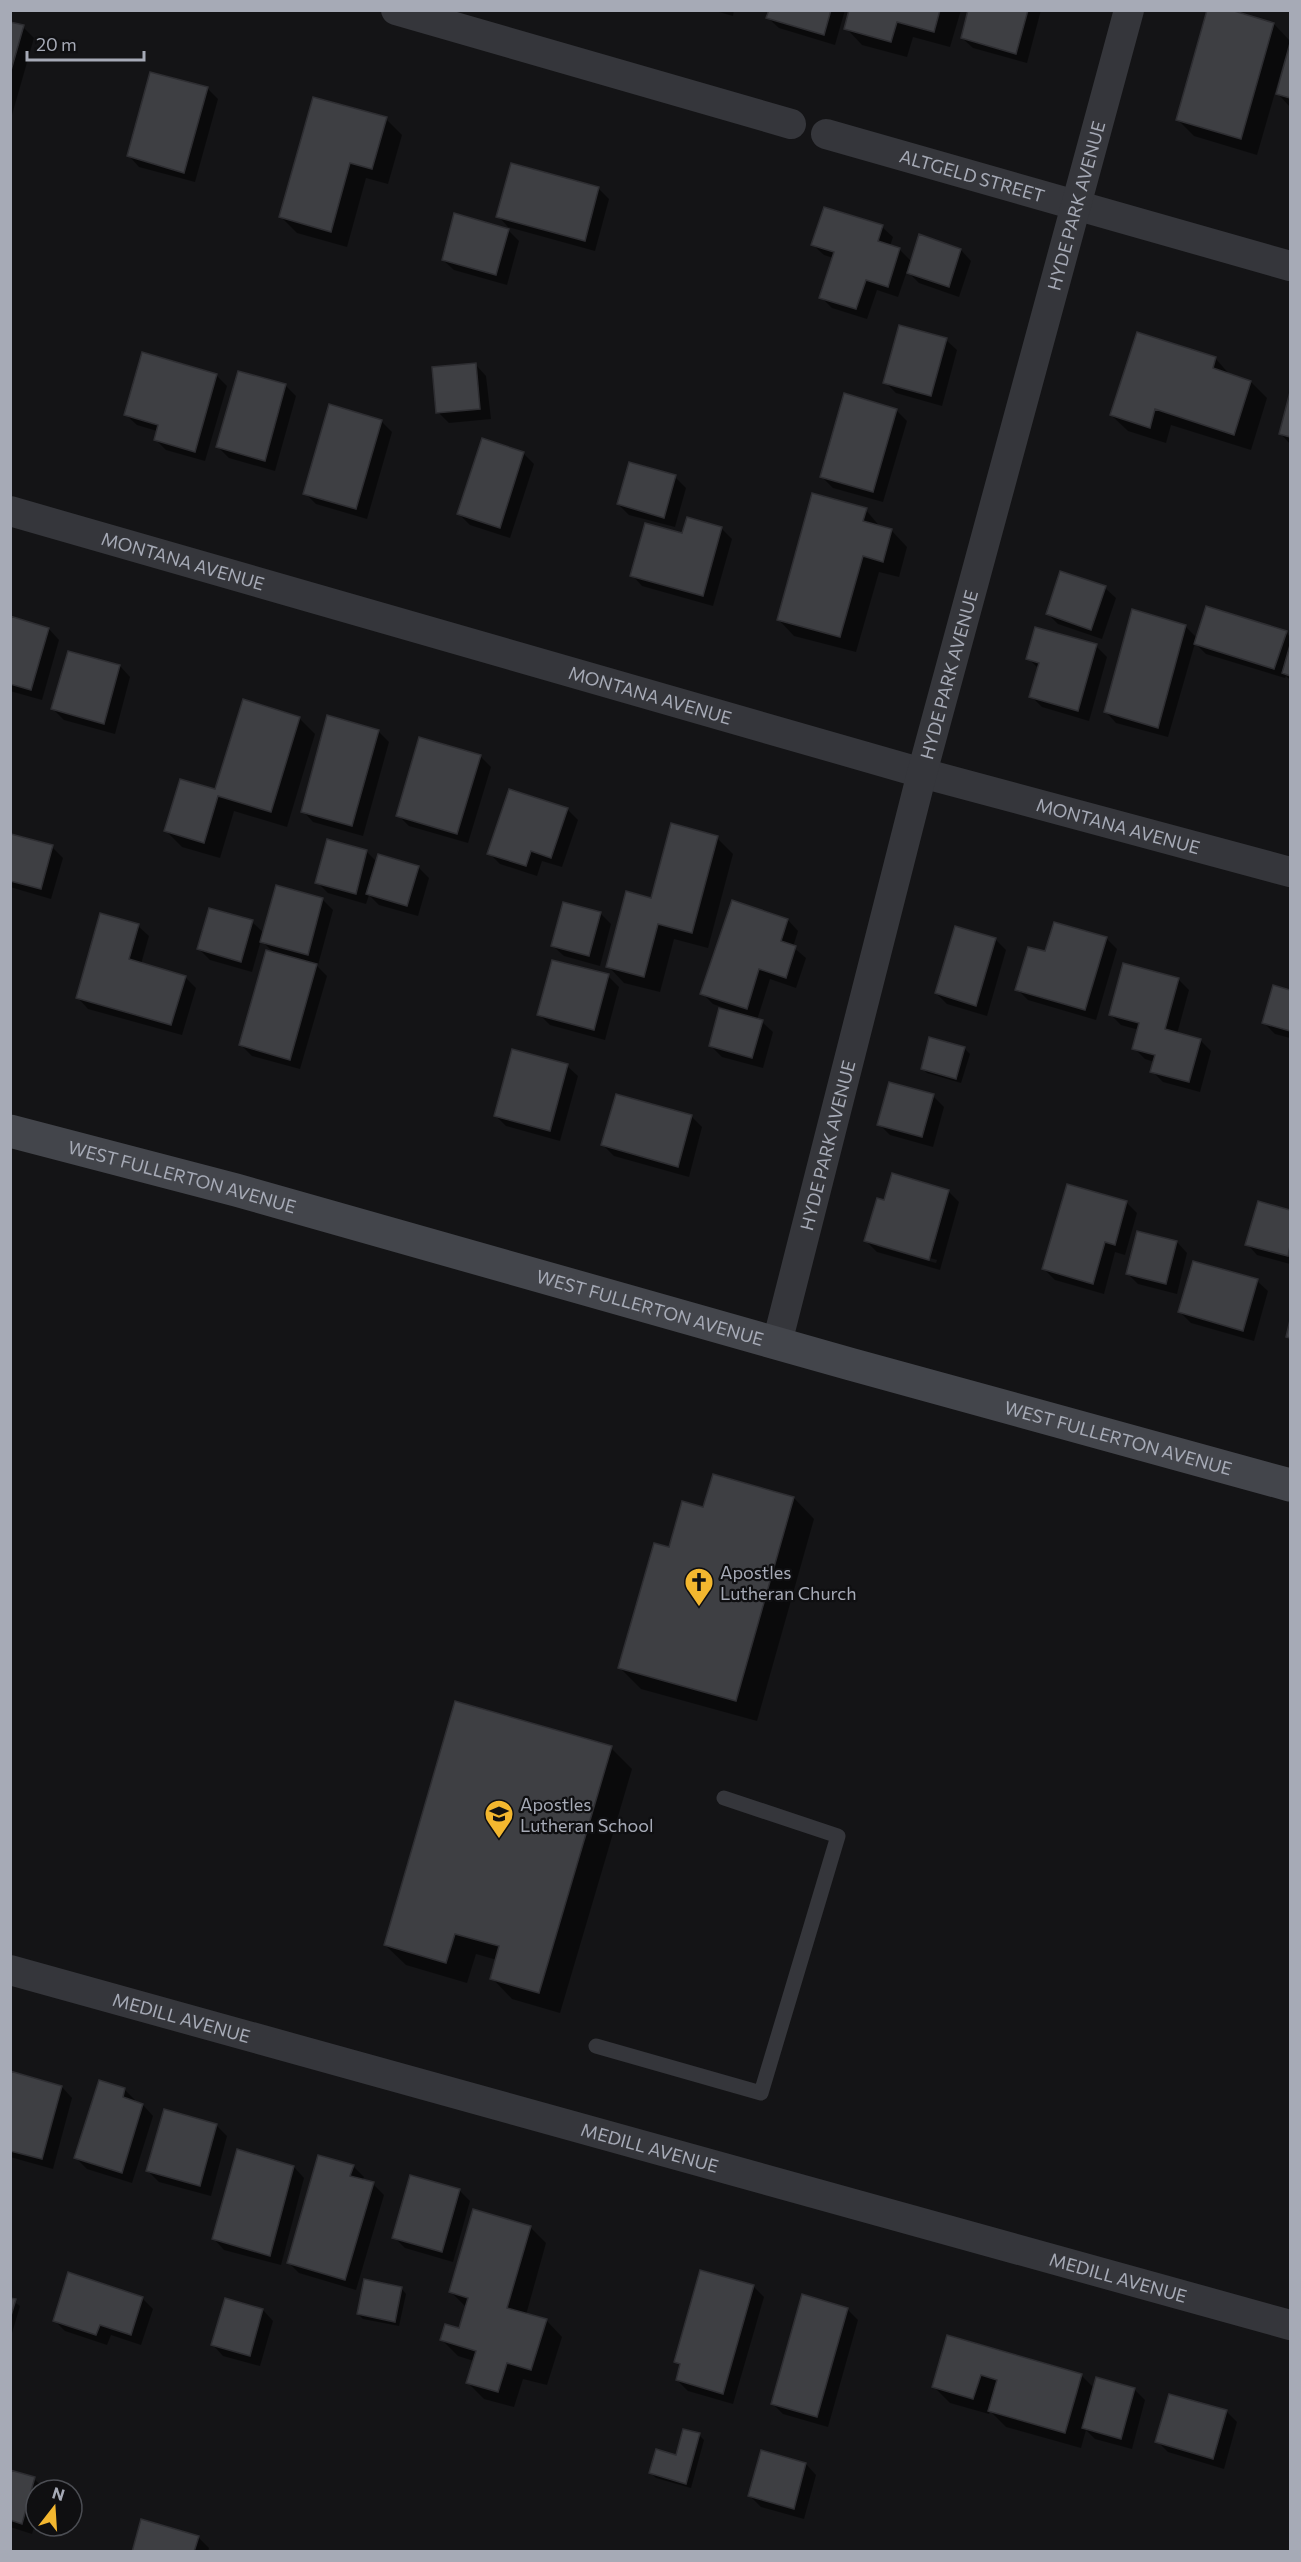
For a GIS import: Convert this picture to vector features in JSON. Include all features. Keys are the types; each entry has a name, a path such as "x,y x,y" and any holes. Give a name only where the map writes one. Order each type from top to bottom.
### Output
{"street":[{"path":"396,10 790,124"},
{"name":"HYDE PARK AVENUE","path":"777,1343 921,773 1129,10"},
{"name":"ALTGELD STREET","path":"826,134 1290,266"},
{"name":"MONTANA AVENUE","path":"10,512 921,773 1290,872"},
{"name":"WEST FULLERTON AVENUE","path":"10,1131 248,1194 1290,1485"},
{"name":"MEDILL AVENUE","path":"10,1970 1290,2325"}],"lane":[{"path":"596,2046 761,2093 838,1836 724,1798"}],"building":[{"path":"769,10 831,10 824,35 766,18"},
{"path":"849,10 940,10 934,32 897,22 891,42 844,29"},
{"path":"968,10 1028,10 1016,54 961,38"},
{"path":"1207,10 1231,10 1274,23 1241,139 1176,120"},
{"path":"10,22 24,25 10,74"},
{"path":"1290,43 1290,98 1276,94"},
{"path":"150,72 208,87 184,173 127,156"},
{"path":"313,97 387,117 372,169 350,163 331,232 279,217"},
{"path":"511,163 599,187 585,241 496,217"},
{"path":"824,207 883,225 878,241 900,248 888,287 866,280 856,309 819,298 834,252 811,245"},
{"path":"454,213 509,229 496,275 442,260"},
{"path":"919,234 961,249 949,287 907,273"},
{"path":"899,325 947,338 931,396 883,383"},
{"path":"1137,332 1216,357 1213,368 1251,381 1234,435 1155,409 1150,428 1110,415"},
{"path":"142,352 217,374 195,452 154,440 158,425 124,415"},
{"path":"476,363 480,409 436,413 432,367"},
{"path":"238,371 286,384 265,461 216,447"},
{"path":"1290,392 1290,437 1279,434"},
{"path":"844,393 897,409 873,492 820,477"},
{"path":"329,404 382,420 356,509 303,494"},
{"path":"482,438 524,452 500,528 457,514"},
{"path":"629,462 676,475 664,518 617,504"},
{"path":"812,493 867,508 863,521 892,529 883,562 863,556 840,637 777,620"},
{"path":"687,517 722,527 703,596 630,576 645,523 682,533"},
{"path":"1060,571 1106,586 1091,630 1046,614"},
{"path":"1206,606 1287,631 1274,669 1194,644"},
{"path":"1132,609 1186,625 1158,728 1104,712"},
{"path":"10,616 49,628 31,690 10,684"},
{"path":"1035,627 1097,644 1078,711 1029,697 1039,663 1026,659"},
{"path":"1290,645 1290,676 1282,673"},
{"path":"68,651 120,665 104,724 51,709"},
{"path":"243,699 300,717 271,812 218,796 204,843 164,831 180,779 215,789"},
{"path":"327,715 379,730 352,826 301,812"},
{"path":"419,737 481,755 457,834 396,816"},
{"path":"509,789 568,808 551,858 531,851 526,866 487,854"},
{"path":"671,823 718,836 692,933 658,924 644,977 606,967 626,891 651,898"},
{"path":"11,834 53,845 41,889 10,881"},
{"path":"327,839 367,850 356,894 315,883"},
{"path":"378,854 419,866 407,906 366,894"},
{"path":"276,885 323,898 308,955 260,942"},
{"path":"732,900 788,919 781,941 796,946 786,978 759,969 747,1009 700,994"},
{"path":"563,902 601,912 589,956 551,946"},
{"path":"209,908 253,920 241,962 197,949"},
{"path":"100,913 139,924 129,959 186,976 171,1025 76,998"},
{"path":"1054,922 1107,937 1085,1010 1015,990 1028,947 1045,951"},
{"path":"955,926 996,938 976,1006 935,993"},
{"path":"266,950 317,964 290,1060 239,1045"},
{"path":"552,960 609,974 594,1030 537,1015"},
{"path":"1123,963 1179,978 1165,1029 1201,1039 1189,1082 1150,1072 1155,1055 1132,1049 1139,1023 1109,1015"},
{"path":"1273,985 1290,990 1290,1031 1262,1023"},
{"path":"719,1008 763,1020 752,1058 709,1046"},
{"path":"929,1037 965,1047 956,1079 921,1069"},
{"path":"512,1049 568,1064 550,1131 494,1116"},
{"path":"889,1082 934,1094 922,1137 877,1125"},
{"path":"616,1094 692,1115 678,1167 601,1145"},
{"path":"892,1173 949,1190 929,1260 864,1241 877,1198 884,1200"},
{"path":"1067,1184 1127,1201 1115,1245 1105,1242 1093,1284 1042,1269"},
{"path":"1258,1201 1290,1210 1288,1256 1245,1245"},
{"path":"1137,1231 1177,1241 1166,1284 1126,1274"},
{"path":"1193,1261 1258,1279 1243,1331 1178,1312"},
{"path":"1290,1320 1290,1338 1286,1337"},
{"name":"Apostles Lutheran Church","path":"713,1474 794,1497 736,1701 618,1668 654,1543 669,1547 682,1501 703,1507"},
{"name":"Apostles Lutheran School","path":"455,1701 612,1746 539,1993 490,1979 499,1946 455,1934 446,1963 384,1945"},
{"path":"10,2071 62,2086 42,2159 10,2151"},
{"path":"99,2080 125,2088 123,2097 143,2104 122,2173 74,2158"},
{"path":"164,2109 217,2124 200,2186 146,2171"},
{"path":"237,2149 294,2166 270,2256 212,2239"},
{"path":"318,2155 354,2165 350,2176 374,2182 345,2280 287,2263"},
{"path":"410,2175 460,2189 442,2252 392,2238"},
{"path":"473,2209 531,2226 507,2308 547,2319 531,2370 507,2363 498,2392 466,2383 476,2351 440,2340 445,2324 459,2328 468,2298 449,2292"},
{"path":"700,2270 754,2285 723,2394 676,2380 680,2364 674,2362"},
{"path":"68,2272 143,2297 131,2335 100,2325 96,2335 53,2321"},
{"path":"364,2279 402,2287 395,2322 357,2314"},
{"path":"802,2294 848,2308 817,2417 771,2404"},
{"path":"10,2298 16,2299 10,2319"},
{"path":"225,2298 263,2309 250,2356 211,2345"},
{"path":"947,2335 1082,2374 1065,2433 988,2411 997,2380 981,2375 973,2399 932,2387"},
{"path":"1096,2377 1135,2388 1121,2439 1082,2428"},
{"path":"1169,2394 1227,2410 1213,2459 1155,2442"},
{"path":"683,2429 700,2433 686,2484 649,2473 656,2449 676,2455"},
{"path":"761,2450 806,2463 794,2509 748,2496"},
{"path":"10,2470 35,2477 24,2478 22,2524 10,2520"},
{"path":"141,2519 199,2536 194,2552 132,2552"}],"place":[{"name":"Apostles Lutheran Church","path":"699,1608"},
{"name":"Apostles Lutheran School","path":"499,1840"}]}
